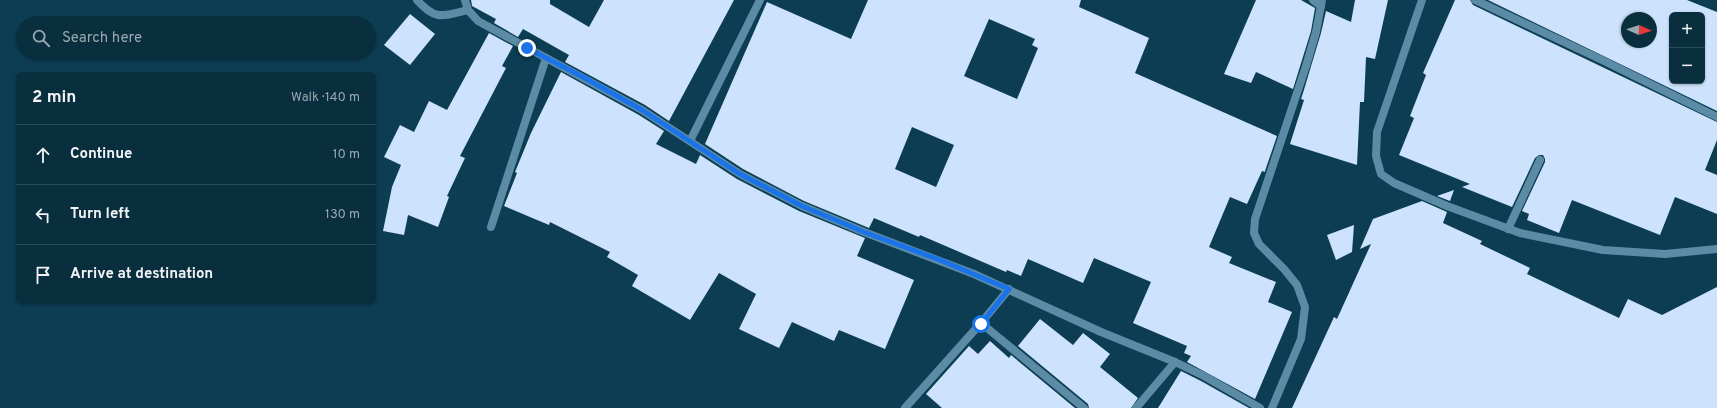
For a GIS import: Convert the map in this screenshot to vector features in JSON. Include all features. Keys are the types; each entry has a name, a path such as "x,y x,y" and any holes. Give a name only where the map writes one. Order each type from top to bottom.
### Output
{"street":[{"path":"417,0 433,15 446,15 468,10"},
{"path":"465,0 468,10 478,21 642,110 740,174 802,206 864,232 940,260 1009,289 1100,332 1175,362 1204,376 1260,408"},
{"path":"690,141 760,0"},
{"path":"1272,408 1301,339 1306,307 1297,285 1284,269 1259,244 1254,233 1255,219 1316,32 1322,3 1313,0"},
{"path":"1422,0 1377,132 1376,156 1381,174 1401,186 1447,206 1528,235 1603,250 1665,254 1717,249"},
{"path":"1475,0 1604,61 1717,117"},
{"path":"491,227 546,58"},
{"path":"1508,229 1540,160"},
{"path":"905,408 981,324 1009,289"},
{"path":"981,324 1084,408"},
{"path":"1136,408 1175,362"}],"building":[{"path":"471,0 550,0 550,4 589,27 604,0 734,0 669,121 645,105 565,62 569,55 523,29 518,37 494,23 496,19 472,6"},
{"path":"868,0 1081,0 1079,7 1149,38 1135,73 1277,136 1265,172 1262,171 1247,204 1230,197 1209,247 1232,257 1229,263 1276,282 1268,302 1292,312 1255,399 1187,362 1191,356 1184,353 1187,346 1133,323 1151,282 1094,258 1083,283 1028,259 1021,276 1007,270 1006,272 920,235 919,237 874,218 869,228 804,201 743,169 705,144 767,2 851,39","holes":["989,19 1035,39 1032,45 1038,48 1017,99 964,76","912,127 954,145 936,187 895,169"]},
{"path":"1256,0 1301,0 1315,8 1311,31 1293,89 1256,72 1251,83 1224,74"},
{"path":"1355,0 1388,0 1375,59 1366,57 1364,102 1360,102 1357,165 1290,144 1304,100 1301,99 1321,33 1326,11 1351,22"},
{"path":"1455,0 1470,0 1473,5 1717,122 1717,140 1705,170 1717,175 1717,214 1675,197 1660,235 1572,200 1559,233 1527,220 1529,214 1522,211 1545,162 1543,155 1539,155 1535,158 1512,207 1462,187 1470,184 1399,155 1414,118 1410,116 1426,75 1423,73"},
{"path":"1488,0 1687,0 1717,12 1717,111"},
{"path":"410,14 435,34 410,65 384,45"},
{"path":"489,33 513,46 502,66 506,68 460,156 465,158 447,196 449,197 438,227 408,215 404,235 383,231 392,187 401,165 384,157 400,125 414,132 429,101 447,110"},
{"path":"561,72 639,115 664,131 656,144 696,164 700,155 737,179 799,211 865,238 857,256 914,280 885,349 839,330 834,341 792,322 779,348 739,329 756,294 719,273 690,320 632,286 638,275 607,257 610,252 550,222 549,225 504,206 517,173 515,172 531,133"},
{"path":"1454,190 1450,201 1437,196"},
{"path":"1422,201 1447,212 1443,223 1482,241 1480,244 1530,268 1527,274 1619,318 1628,299 1662,315 1717,287 1717,408 1292,408 1334,317 1337,319 1371,244 1360,249 1373,219"},
{"path":"1354,225 1352,252 1336,260 1327,235"},
{"path":"1040,319 1073,345 1083,333 1110,354 1100,367 1138,398 1131,408 1089,408 1088,404 1018,346"},
{"path":"990,341 1009,358 1011,355 1075,408 942,408 926,394 969,346 978,354"},
{"path":"1181,371 1201,381 1249,408 1158,408"}],"route":[{"path":"527,48 642,110 740,174 802,206 864,232 940,260 1009,289 981,324"}]}
